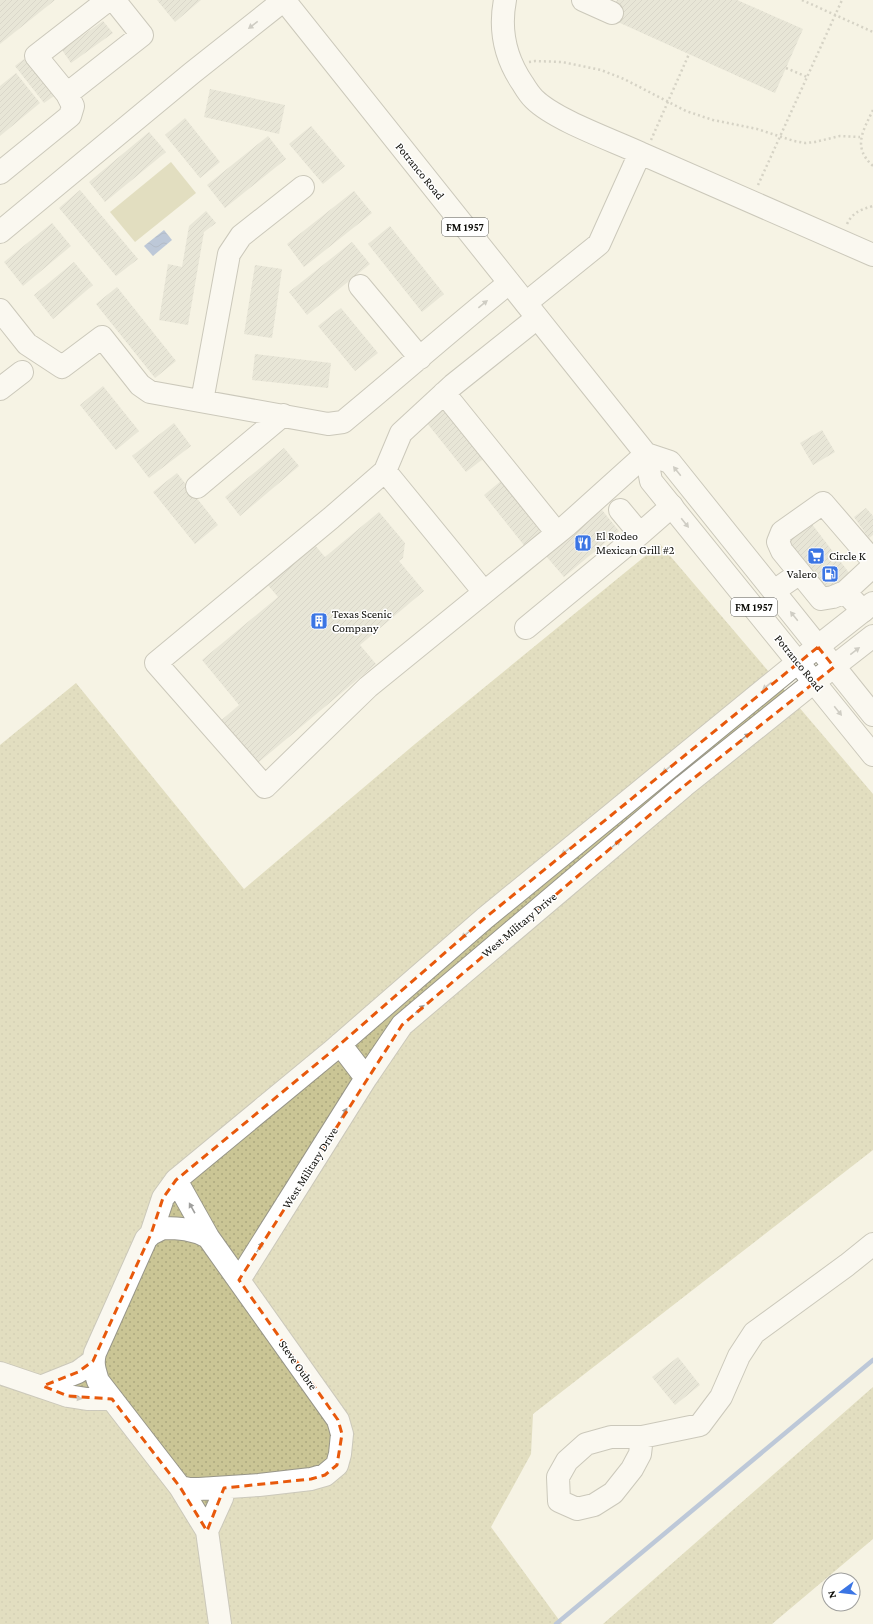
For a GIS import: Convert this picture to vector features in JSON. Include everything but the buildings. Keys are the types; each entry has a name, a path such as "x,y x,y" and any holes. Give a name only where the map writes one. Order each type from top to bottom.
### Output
{"street":[{"path":"0,173 70,116 73,106 67,94 36,56 108,0"},
{"path":"67,94 142,35 114,0"},
{"path":"0,232 192,73 284,0"},
{"name":"Potranco Road","path":"284,0 646,454 650,481 672,506 873,755"},
{"path":"505,0 502,24 505,47 513,70 534,99 568,121 873,255"},
{"path":"583,0 612,13"},
{"path":"640,153 599,244 532,310 401,433 385,471 331,518 156,663 265,787 368,687 557,533 646,454"},
{"path":"202,401 229,254 242,236 302,187"},
{"path":"0,310 26,344 62,367 102,337 140,384 150,392 328,424 343,422 420,358 457,324 509,283"},
{"path":"360,286 420,358"},
{"path":"0,389 22,372"},
{"path":"444,393 557,533"},
{"path":"197,487 282,415"},
{"name":"Potranco Road","path":"646,454 670,462 873,715"},
{"path":"385,471 484,592"},
{"path":"873,561 823,503 782,532 778,542 782,551 821,599 833,597 845,592 873,566"},
{"path":"526,628 672,506"},
{"path":"620,510 640,534"},
{"path":"774,591 800,573"},
{"path":"151,1234 163,1198 176,1180 340,1044 485,918 798,662 868,607 845,592"},
{"name":"West Military Drive","path":"239,1280 366,1078 402,1025 684,786 873,636"},
{"path":"485,918 502,939"},
{"path":"340,1044 366,1078"},
{"name":"Steve Oubre","path":"176,1180 208,1237 338,1420 342,1434 336,1465 325,1475 311,1479 224,1488 189,1489 180,1487"},
{"path":"208,1237 198,1231 182,1228 163,1228 151,1234 146,1239 93,1361 94,1370 98,1381 180,1487 206,1531 220,1624"},
{"path":"642,1437 700,1425 721,1397 739,1356 754,1332 835,1274 873,1244"},
{"path":"43,1386 78,1372 93,1361"},
{"path":"0,1373 43,1386 68,1396 87,1399 112,1399"},
{"path":"206,1531 222,1498 224,1488"}],"path":[{"path":"802,0 873,32"},
{"path":"756,190 842,0"},
{"path":"640,153 650,142 689,54"},
{"path":"525,63 536,60 555,61 601,70 624,79 686,111 713,120 805,143 840,136 860,137"},
{"path":"786,68 807,77"},
{"path":"873,110 860,137 860,144 864,156 873,166"},
{"path":"844,230 851,217 858,210 873,206"}],"highlighted area":[{"path":"818,647 834,667 684,786 402,1025 239,1280 338,1420 342,1434 337,1465 325,1475 311,1479 224,1488 207,1531 180,1487 112,1399 68,1396 43,1386 78,1372 93,1361 151,1234 163,1198 176,1180 331,1052 485,918"}],"shaded area":[{"path":"171,162 196,193 135,242 110,212"},
{"path":"660,544 873,794 873,1150 533,1414 531,1454 491,1527 562,1624 0,1624 0,745 76,683 244,889 415,744"},
{"path":"873,1387 873,1539 834,1572 821,1572 821,1583 772,1624 603,1624"}],"water":[{"path":"164,230 172,240 153,256 144,246"}],"waterway":[{"path":"556,1624 873,1360"}],"place":[{"name":"El Rodeo Mexican Grill #2","path":"583,543"},
{"name":"Circle K","path":"816,556"},
{"name":"Valero","path":"830,574"},
{"name":"Texas Scenic Company","path":"319,621"}]}
